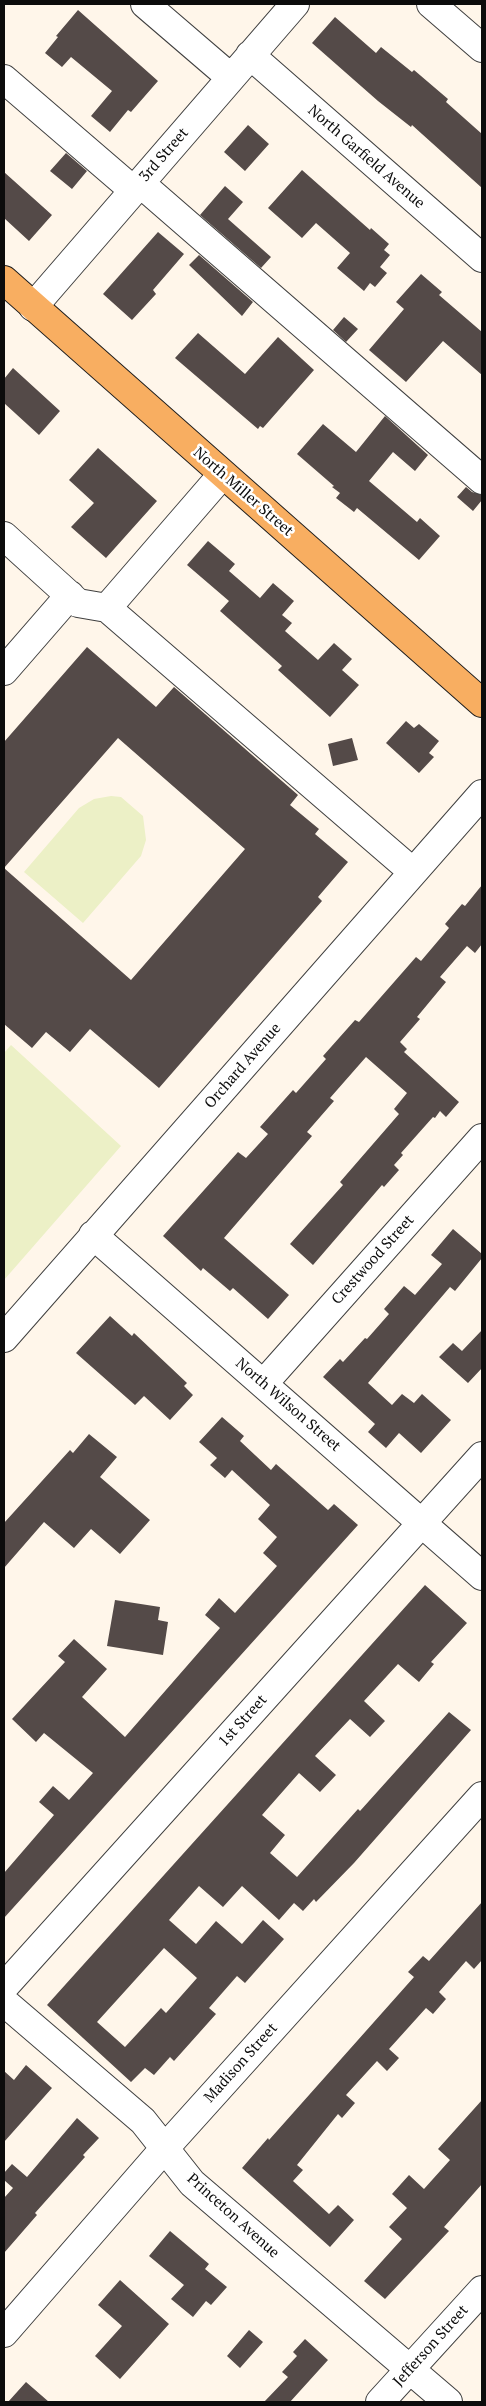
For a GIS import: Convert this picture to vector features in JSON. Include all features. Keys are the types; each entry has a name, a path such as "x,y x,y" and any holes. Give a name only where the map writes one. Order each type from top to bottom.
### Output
{"main road":[{"name":"North Miller Street","path":"4,280 222,475 482,703"}],"street":[{"path":"145,4 230,77"},
{"name":"3rd Street","path":"33,307 295,4"},
{"path":"431,4 482,48"},
{"name":"North Garfield Avenue","path":"250,55 482,258"},
{"path":"4,79 137,186 482,480"},
{"path":"107,608 222,475"},
{"path":"4,536 78,603 107,608 414,872"},
{"path":"4,671 70,595"},
{"name":"Orchard Avenue","path":"4,1338 482,794"},
{"name":"Crestwood Street","path":"264,1384 482,1138"},
{"name":"North Wilson Street","path":"93,1235 482,1576"},
{"name":"1st Street","path":"4,1987 482,1456"},
{"name":"Madison Street","path":"4,2334 164,2148 482,1796"},
{"name":"Princeton Avenue","path":"4,2002 143,2121 192,2183 448,2402"},
{"name":"Jefferson Street","path":"380,2402 482,2290"}],"green space":[{"path":"111,796 121,797 143,816 146,840 141,856 83,923 24,872 79,808 94,799"},
{"path":"11,1045 121,1146 4,1280 4,1053"}],"building":[{"path":"78,10 158,81 131,112 128,110 110,132 91,116 112,91 71,57 62,67 45,53 58,37 56,36"},
{"path":"335,17 376,53 381,47 412,72 414,70 448,99 446,102 482,134 482,188 412,125 411,127 378,101 312,43"},
{"path":"248,125 269,144 245,171 224,152"},
{"path":"66,153 87,171 72,189 50,171"},
{"path":"302,170 370,230 371,228 389,244 384,250 390,255 380,267 387,273 375,287 370,283 364,291 337,268 350,253 316,223 302,238 268,208"},
{"path":"4,172 52,215 29,241 4,218"},
{"path":"225,186 243,202 228,219 271,257 261,268 200,215"},
{"path":"158,232 184,254 153,290 156,294 132,320 103,294"},
{"path":"199,255 253,302 242,316 189,265"},
{"path":"421,274 442,292 439,295 482,332 482,375 443,341 406,382 369,350 404,309 396,302"},
{"path":"344,317 358,329 346,342 333,330"},
{"path":"198,333 245,374 278,337 314,370 263,428 260,426 258,429 175,358"},
{"path":"13,368 60,411 39,435 4,403 4,379"},
{"path":"385,416 428,455 415,471 393,452 369,481 417,522 420,518 440,536 419,560 357,508 354,512 336,498 340,493 332,487 334,486 297,454 323,424 356,452"},
{"path":"98,448 157,501 106,558 71,527 94,503 69,480"},
{"path":"466,487 472,492 482,495 482,500 473,511 457,497"},
{"path":"208,541 235,564 229,571 260,598 273,583 294,601 282,615 292,623 285,631 318,660 334,643 352,659 342,670 359,685 330,717 278,670 282,666 220,611 229,601 187,565"},
{"path":"87,647 156,707 174,687 298,795 290,805 319,829 315,834 348,862 318,897 322,901 159,1088 90,1029 70,1052 46,1032 32,1048 4,1024 4,868 4,742","holes":["118,738 245,849 131,980 4,868"]},
{"path":"406,721 414,728 419,724 439,741 429,753 434,757 419,773 386,743"},
{"path":"352,738 358,760 333,766 328,744"},
{"path":"482,885 482,944 475,953 467,946 440,977 446,982 417,1017 420,1019 400,1042 407,1049 404,1052 459,1102 446,1117 440,1111 435,1118 433,1117 401,1153 403,1155 394,1165 399,1170 384,1187 382,1185 313,1265 290,1244 343,1185 340,1182 399,1114 394,1109 407,1093 366,1057 330,1098 334,1101 307,1132 312,1136 224,1238 289,1295 268,1319 233,1288 230,1291 203,1268 201,1271 163,1236 238,1152 246,1158 268,1134 260,1127 293,1090 296,1093 326,1059 323,1056 355,1020 359,1022 416,957 421,961 449,928 445,924 462,904 465,906"},
{"path":"453,1229 482,1254 482,1258 455,1291 450,1287 368,1383 392,1405 402,1394 414,1403 422,1394 451,1420 421,1453 399,1433 386,1448 368,1432 375,1424 323,1377 340,1359 343,1362 365,1338 367,1339 389,1314 384,1309 404,1286 415,1295 442,1264 431,1255"},
{"path":"110,1316 132,1336 134,1333 187,1383 184,1386 193,1395 170,1420 144,1396 135,1405 76,1353"},
{"path":"482,1330 482,1368 468,1383 439,1357 453,1343 462,1351"},
{"path":"222,1417 244,1436 240,1441 271,1470 276,1464 328,1510 334,1504 358,1525 4,1918 4,1873 54,1815 39,1802 53,1786 69,1800 93,1773 44,1733 36,1742 12,1719 65,1662 58,1656 74,1639 107,1669 82,1697 125,1737 220,1628 205,1615 219,1598 235,1613 277,1566 263,1553 277,1537 258,1519 270,1505 232,1470 225,1478 210,1465 217,1458 199,1442"},
{"path":"89,1434 117,1457 100,1477 150,1520 120,1554 91,1529 74,1548 44,1522 4,1568 4,1523 70,1450 73,1453"},
{"path":"425,1585 467,1623 431,1662 434,1664 419,1682 398,1664 364,1701 385,1721 370,1737 350,1719 315,1756 336,1775 320,1792 299,1773 262,1815 285,1835 270,1853 297,1877 358,1809 360,1811 449,1712 471,1730 354,1863 316,1902 314,1899 303,1911 294,1903 279,1920 242,1886 223,1907 199,1886 169,1920 196,1944 216,1921 242,1944 263,1920 284,1939 245,1983 237,1976 209,2008 216,2014 174,2061 170,2057 154,2075 145,2068 131,2082 47,2005","holes":["164,1948 197,1978 166,2013 161,2008 125,2047 97,2022"]},
{"path":"115,1600 160,1607 158,1620 168,1622 163,1655 107,1646"},
{"path":"482,1902 482,1960 474,1969 466,1961 439,1992 446,1999 433,2014 426,2008 389,2049 399,2058 387,2071 377,2061 346,2095 355,2103 342,2118 338,2114 297,2165 303,2170 293,2181 329,2214 338,2205 354,2220 330,2247 242,2168 414,1977 408,1972 423,1956 429,1961"},
{"path":"26,2065 52,2088 4,2142 4,2071 14,2080"},
{"path":"482,2100 482,2184 444,2227 449,2231 385,2299 364,2281 402,2239 389,2227 407,2208 392,2194 409,2175 424,2189 450,2160 438,2149"},
{"path":"77,2118 99,2138 83,2155 85,2157 35,2213 37,2215 4,2253 4,2198 13,2188 4,2180 4,2173 12,2164 27,2177"},
{"path":"170,2231 209,2264 205,2269 227,2287 211,2305 206,2301 193,2317 171,2299 184,2285 149,2256"},
{"path":"120,2280 169,2324 120,2379 95,2356 122,2326 98,2305"},
{"path":"249,2330 263,2342 240,2368 227,2356"},
{"path":"305,2339 328,2360 290,2402 264,2402 288,2377 282,2372 297,2356 293,2352"},
{"path":"26,2382 49,2402 8,2402"}]}
